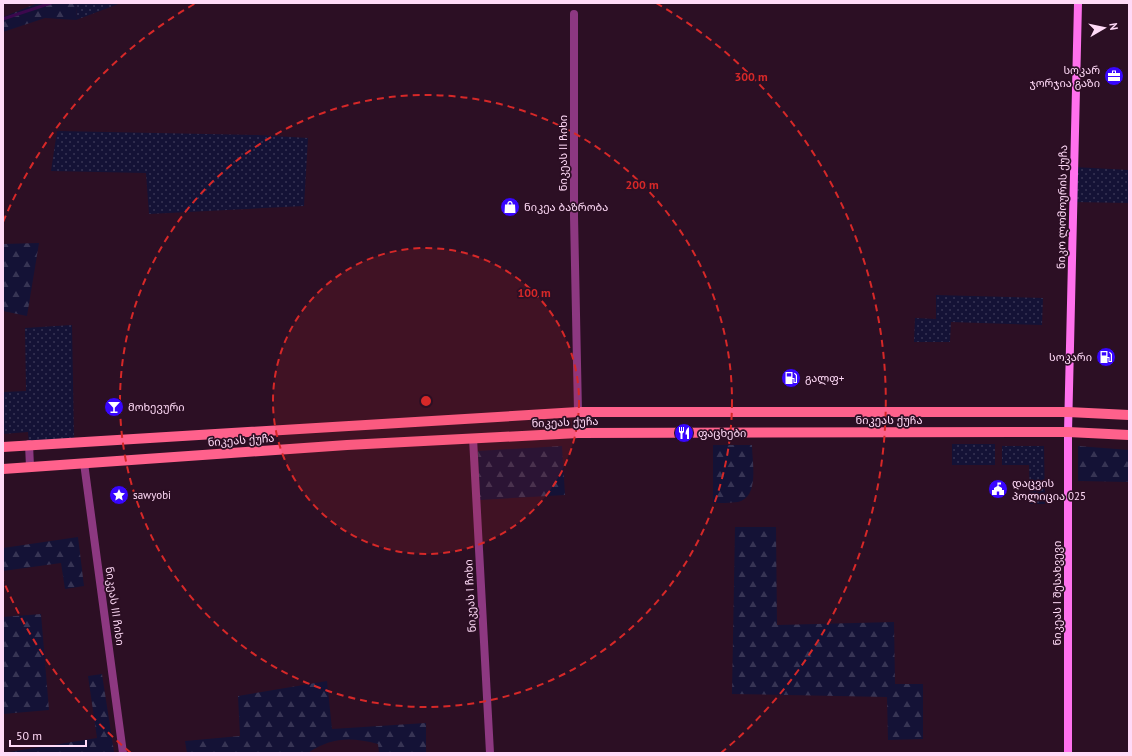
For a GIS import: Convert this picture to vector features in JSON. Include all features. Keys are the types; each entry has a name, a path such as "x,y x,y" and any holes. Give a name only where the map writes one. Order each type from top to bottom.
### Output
{"main road":[{"name":"ნიკეას ქუჩა","path":"3,447 29,444 578,412 1068,412 1129,416"},
{"name":"ნიკეას ქუჩა","path":"3,469 473,438 585,433 1068,432 1129,435"}],"street":[{"name":"ნიკო ლომოურის ქუჩა","path":"1068,432 1078,3"},
{"name":"ნიკეას II ჩიხი","path":"574,14 574,216 578,412"},
{"name":"ნიკეას I შესახვევი","path":"1068,432 1068,753"},
{"name":"ნიკეას I ჩიხი","path":"473,438 490,753"},
{"path":"29,444 30,467"},
{"name":"ნიკეას III ჩიხი","path":"84,463 123,753"}],"green space":[{"path":"38,3 77,3 76,20 45,18 3,32 3,17"},
{"path":"77,3 121,3 76,20"},
{"path":"57,131 258,135 308,138 304,206 149,214 146,173 51,171"},
{"path":"1074,167 1129,170 1129,203 1073,202"},
{"path":"39,243 27,316 3,311 3,244"},
{"path":"936,295 1043,298 1042,325 951,322 950,342 914,342 915,318 936,319"},
{"path":"72,325 74,442 29,444 28,432 3,434 3,392 26,391 25,328"},
{"path":"952,444 995,444 995,465 952,465"},
{"path":"713,445 752,445 752,486 745,499 738,502 713,503"},
{"path":"562,446 565,495 480,500 478,451"},
{"path":"1002,446 1044,446 1045,504 1030,504 1029,465 1002,465"},
{"path":"1078,446 1129,450 1129,482 1078,481"},
{"path":"735,527 776,527 777,625 894,622 895,684 923,684 923,739 888,740 887,697 732,694"},
{"path":"78,537 84,586 65,589 61,563 3,571 3,548"},
{"path":"41,614 49,710 3,714 3,617"},
{"path":"102,674 114,752 3,753 97,738 88,676"},
{"path":"327,681 332,729 426,723 426,753 379,753 378,744 359,740 342,740 325,744 308,753 187,753 185,741 240,736 238,696"}],"waterway":[{"path":"3,19 51,3"}],"place":[{"name":"სოკარ ჯორჯია გაზი","path":"1114,76"},
{"name":"ნიკეა ბაზრობა","path":"510,207"},
{"name":"სოკარი","path":"1106,357"},
{"name":"გალფ+","path":"791,378"},
{"name":"მოხევური","path":"114,407"},
{"name":"ფაცხები","path":"684,433"},
{"name":"დაცვის პოლიცია 025","path":"998,489"},
{"name":"sawyobi","path":"119,495"}]}
